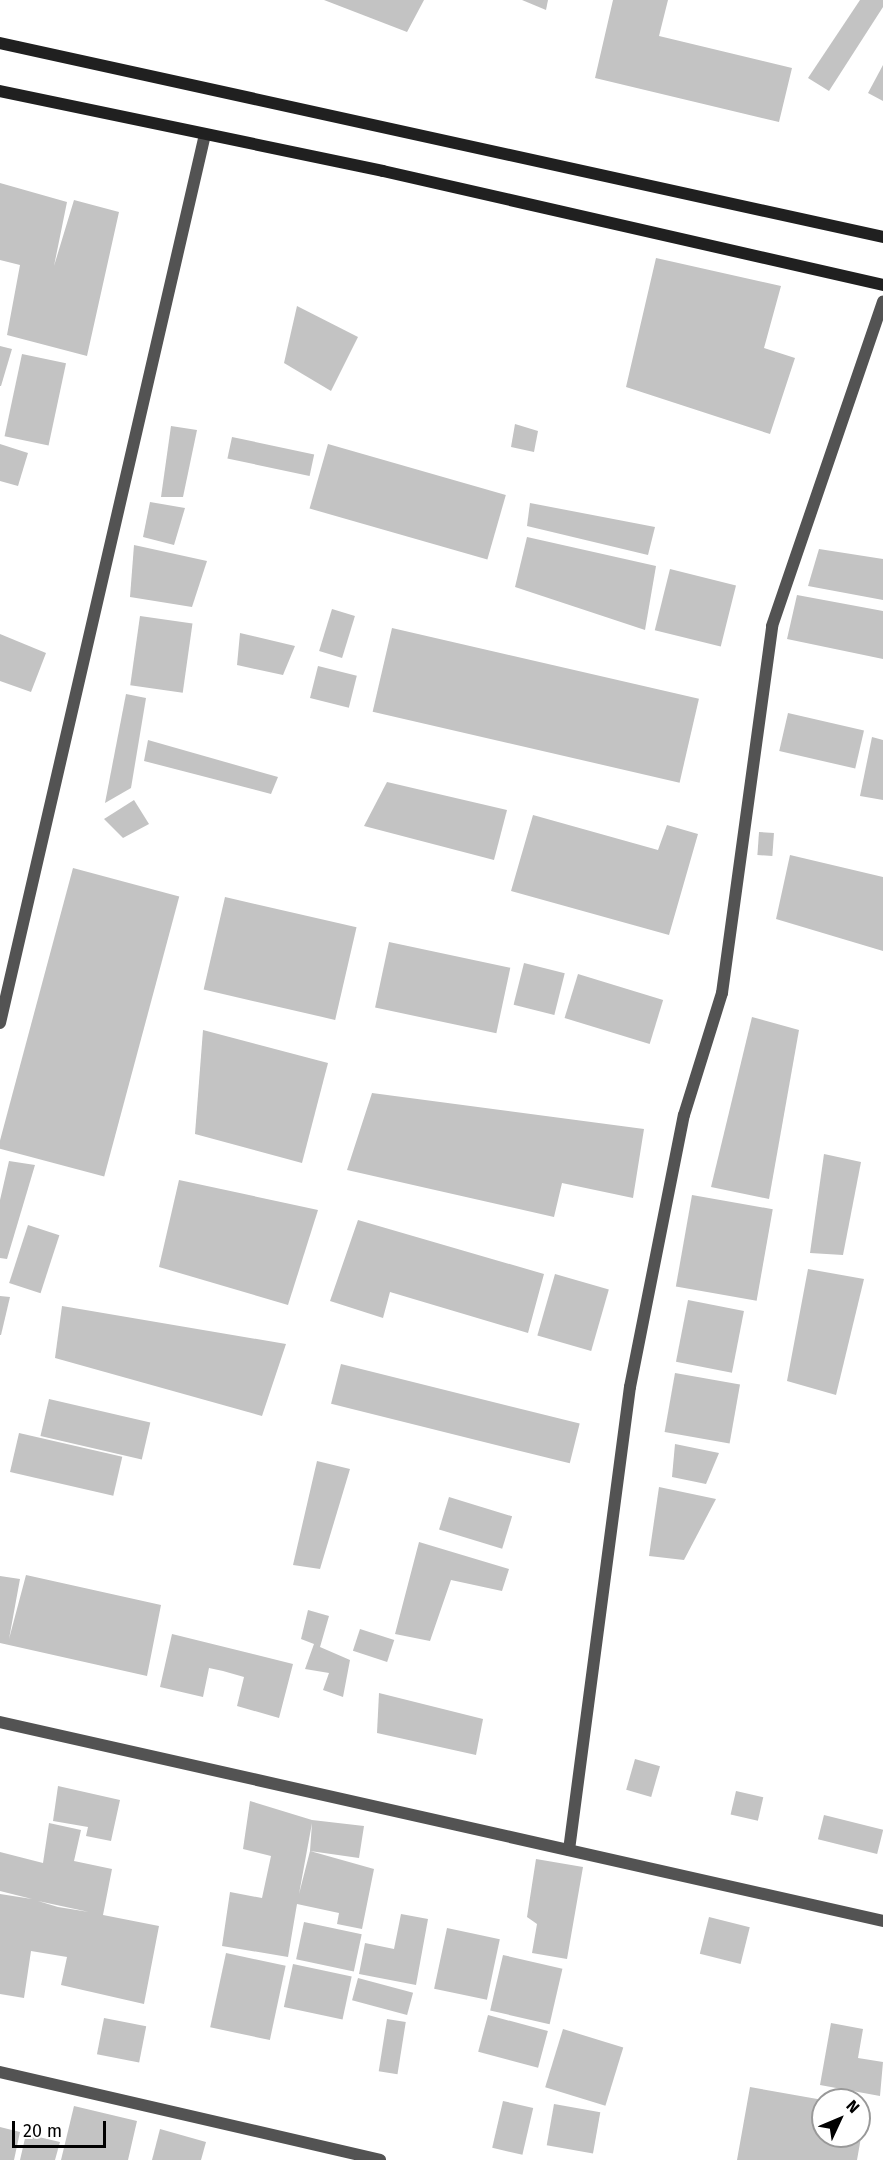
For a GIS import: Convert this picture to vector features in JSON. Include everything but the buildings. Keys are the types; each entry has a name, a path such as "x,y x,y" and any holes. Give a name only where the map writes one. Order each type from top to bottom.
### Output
{"main road":[{"path":"0,43 883,237"},
{"path":"0,91 395,173 883,285"}],"street":[{"path":"0,1023 205,134"},
{"path":"569,1850 630,1387 684,1115 722,993 772,626 883,301"},
{"path":"0,1722 883,1921"},
{"path":"0,2072 380,2160"}]}
